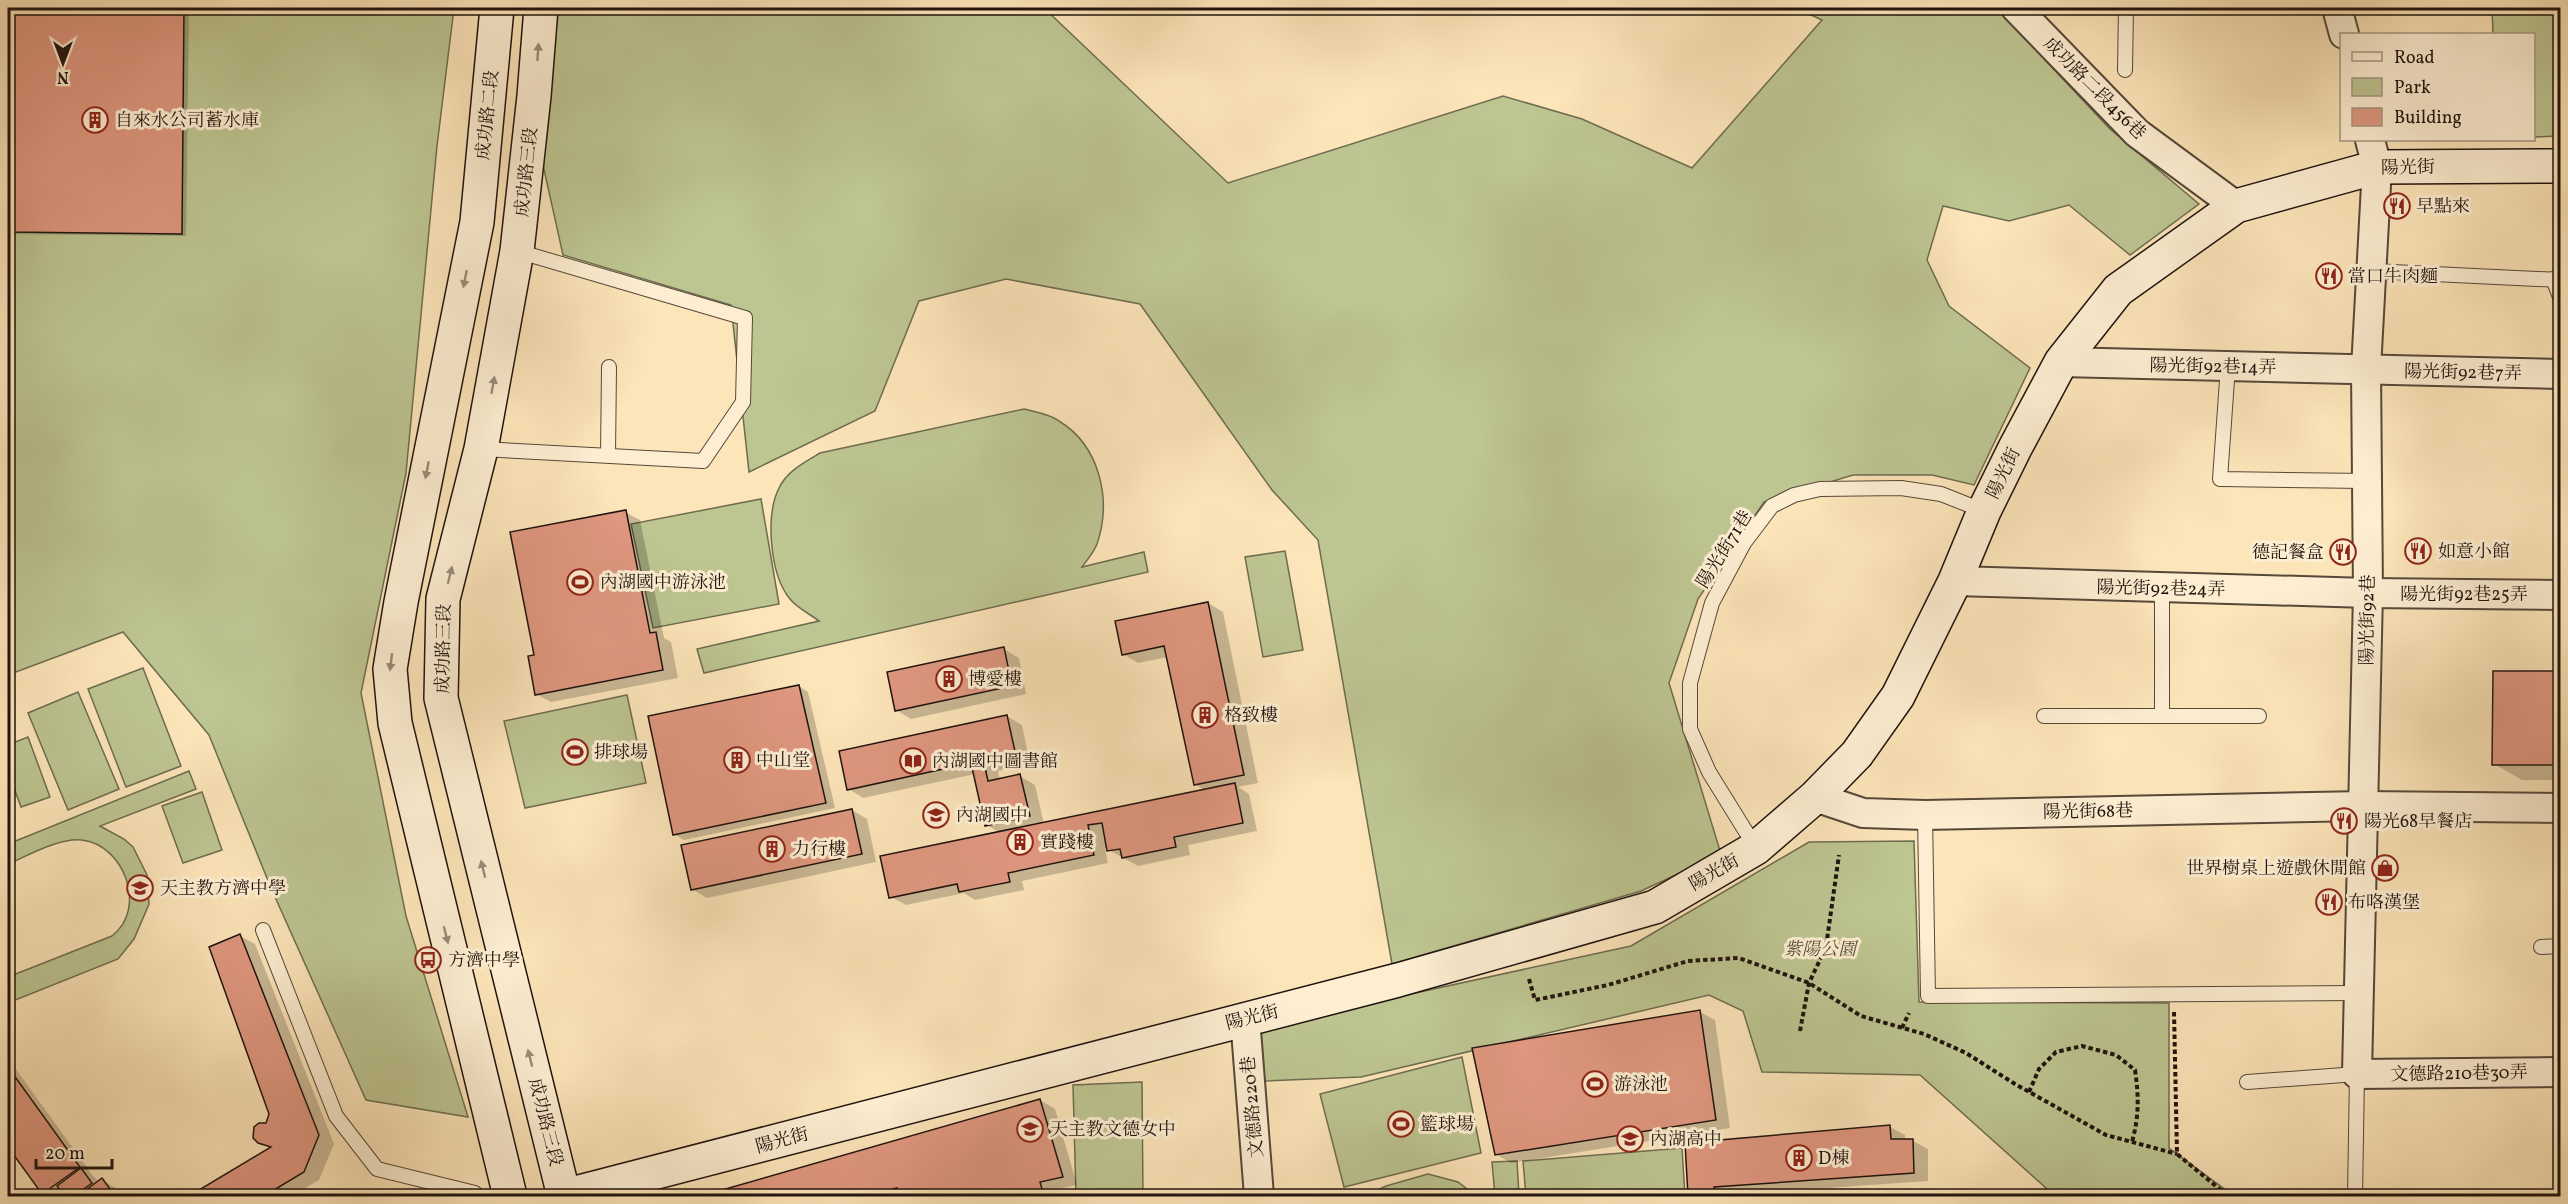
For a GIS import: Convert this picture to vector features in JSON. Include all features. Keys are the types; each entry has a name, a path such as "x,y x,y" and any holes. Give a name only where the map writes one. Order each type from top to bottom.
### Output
{"main road":[{"name":"成功路二段","path":"497,8 477,222 401,602 390,669 395,723 510,1197"},
{"name":"成功路三段","path":"541,8 517,251 481,448 444,599 441,698 564,1196"},
{"name":"陽光街","path":"564,1196 1398,980 1654,907 1756,848 1815,797 1857,754 1898,696 1955,581 1984,511 2061,362 2118,290 2236,206 2374,153 2560,166"}],"street":[{"name":"成功路二段456巷","path":"2016,8 2137,133 2236,206"},
{"path":"2337,8 2344,33"},
{"name":"陽光街92巷","path":"2357,1074 2368,593 2366,369 2372,271 2374,153"},
{"name":"陽光街92巷14弄","path":"2061,362 2366,369"},
{"name":"陽光街92巷7弄","path":"2366,369 2560,374"},
{"name":"陽光街92巷24弄","path":"1955,581 2368,593"},
{"name":"陽光街92巷25弄","path":"2368,593 2560,594"},
{"name":"陽光街68巷","path":"1815,797 1863,813 1926,815 2363,806 2560,808"},
{"name":"文德路220巷","path":"1245,1018 1259,1197"},
{"name":"文德路210巷30弄","path":"2357,1074 2560,1072"}],"lane":[{"path":"2125,70 2126,8"},
{"path":"481,448 703,461 743,402 744,318 517,251"},
{"path":"2372,271 2557,280 2560,297"},
{"path":"2228,366 2220,480 2367,481"},
{"path":"608,455 609,367"},
{"name":"陽光街71巷","path":"1756,848 1709,772 1690,729 1690,683 1712,603 1744,543 1772,506 1794,495 1820,489 1901,488 1941,494 1984,511"},
{"path":"2162,588 2162,716"},
{"path":"2044,716 2259,716"},
{"path":"1926,815 1928,996 2358,993"},
{"path":"263,930 336,1116 377,1169 475,1193"},
{"path":"2541,947 2560,946"},
{"path":"2247,1083 2357,1074 2355,1197"}],"path":[{"path":"1800,1031 1809,983 1826,947 1839,855"},
{"path":"1529,979 1535,1000 1608,985 1688,961 1739,958 1809,983 1861,1016 1924,1034 1966,1053 2028,1092 2106,1135 2177,1154 2228,1197"},
{"path":"2174,994 2177,1154"},
{"path":"1902,1028 1909,1013"},
{"path":"2028,1092 2039,1069 2056,1052 2082,1046 2116,1055 2135,1070 2139,1094 2138,1119 2132,1142"}],"green space":[{"path":"8,8 454,8 437,146 406,473 361,693 406,916 468,1117 366,1100 271,888 209,735 123,632 8,675"},
{"path":"555,8 1044,8 1228,183 1503,96 1582,119 1692,168 1822,20 1796,8 1996,8 2110,129 2199,204 2130,255 2069,205 2009,221 1943,206 1927,260 1949,306 2030,368 1974,485 1932,475 1853,475 1764,502 1698,599 1669,683 1721,854 1641,891 1392,964 1318,540 1272,490 1140,304 1006,279 919,301 875,411 749,472 731,305 563,255 537,138"},
{"path":"2492,8 2560,8 2560,136 2535,137 2535,33 2493,33"},
{"path":"1024,409 1051,417 1073,432 1093,459 1099,475 1103,510 1101,527 1096,547 1082,567 1144,552 1148,572 704,673 697,649 819,621 790,599 783,588 774,561 772,514 779,488 792,472 820,453"},
{"path":"761,499 779,604 653,628 631,524"},
{"path":"1285,551 1303,650 1263,657 1245,557"},
{"path":"143,668 181,766 126,787 88,689"},
{"path":"78,692 119,789 68,810 28,713"},
{"name":"排球場","path":"627,695 646,783 525,808 504,721"},
{"path":"28,737 50,797 21,807 8,771 8,745"},
{"path":"189,771 196,789 100,826 124,839 133,847 147,875 149,904 134,939 118,959 8,1003 8,977 112,936 123,924 128,910 129,895 126,879 119,865 97,844 82,840 64,841 8,864 8,844"},
{"path":"202,792 222,850 183,863 162,806"},
{"name":"紫陽公園","path":"1914,841 1919,1002 2169,1003 2169,1148 2234,1196 2055,1196 1920,1075 1762,1072 1743,1011 1709,995 1361,1077 1265,1081 1259,1027 1631,946 1809,842"},
{"name":"籃球場","path":"1462,1057 1481,1153 1344,1187 1320,1094"},
{"path":"1142,1082 1143,1196 1076,1196 1073,1085"},
{"path":"1682,1148 1685,1196 1526,1196 1523,1161"},
{"path":"1517,1161 1519,1196 1495,1196 1492,1162"},
{"path":"1428,1174 1458,1182 1476,1196 1365,1196 1386,1186"}],"building":[{"name":"自來水公司蓄水庫","path":"8,8 184,8 182,234 8,232"},
{"name":"內湖國中游泳池","path":"626,510 650,633 656,632 663,670 535,695 528,656 534,655 510,532"},
{"name":"格致樓","path":"1208,602 1244,775 1194,785 1164,646 1122,655 1115,621"},
{"name":"博愛樓","path":"1004,647 1012,686 895,711 887,672"},
{"path":"2493,671 2560,671 2560,765 2492,765"},
{"name":"中山堂","path":"799,685 826,803 673,835 648,716"},
{"path":"1007,715 1016,756 984,763 988,781 1020,774 1030,816 985,826 971,763 847,790 839,751"},
{"name":"實踐樓","path":"1235,783 1243,823 1174,837 1176,847 1122,858 1120,849 1107,851 1102,823 1088,825 1094,855 1008,873 1010,882 959,892 957,884 889,898 880,856"},
{"name":"力行樓","path":"852,809 862,854 691,890 681,845"},
{"path":"240,934 319,1135 304,1172 264,1196 189,1196 271,1147 258,1143 253,1138 254,1127 259,1123 266,1123 269,1114 209,947"},
{"name":"游泳池","path":"1700,1010 1716,1120 1495,1155 1472,1048"},
{"path":"8,1067 80,1167 42,1194 8,1147"},
{"path":"1040,1099 1063,1177 1040,1182 1044,1196 1023,1196 1022,1191 999,1196 899,1196 897,1188 866,1196 701,1196"},
{"name":"D棟","path":"1890,1125 1891,1139 1913,1139 1914,1173 1714,1187 1714,1196 1688,1196 1685,1143"},
{"path":"81,1168 92,1183 74,1196 65,1196 57,1186"},
{"path":"102,1178 115,1196 78,1196"}],"place":[{"name":"自來水公司蓄水庫","path":"95,120"},
{"name":"早點來","path":"2397,206"},
{"name":"當口牛肉麵","path":"2329,276"},
{"name":"如意小館","path":"2418,551"},
{"name":"德記餐盒","path":"2343,552"},
{"name":"內湖國中游泳池","path":"580,582"},
{"name":"博愛樓","path":"949,679"},
{"name":"格致樓","path":"1205,715"},
{"name":"排球場","path":"575,752"},
{"name":"中山堂","path":"737,760"},
{"name":"內湖國中圖書館","path":"913,761"},
{"name":"內湖國中","path":"936,815"},
{"name":"陽光68早餐店","path":"2344,821"},
{"name":"實踐樓","path":"1020,842"},
{"name":"力行樓","path":"772,849"},
{"name":"世界樹桌上遊戲休閒館","path":"2385,868"},
{"name":"天主教方濟中學","path":"140,888"},
{"name":"布咯漢堡","path":"2329,902"},
{"name":"方濟中學","path":"428,960"},
{"name":"游泳池","path":"1595,1084"},
{"name":"籃球場","path":"1401,1124"},
{"name":"天主教文德女中","path":"1030,1129"},
{"name":"內湖高中","path":"1630,1139"},
{"name":"D棟","path":"1799,1158"}]}
